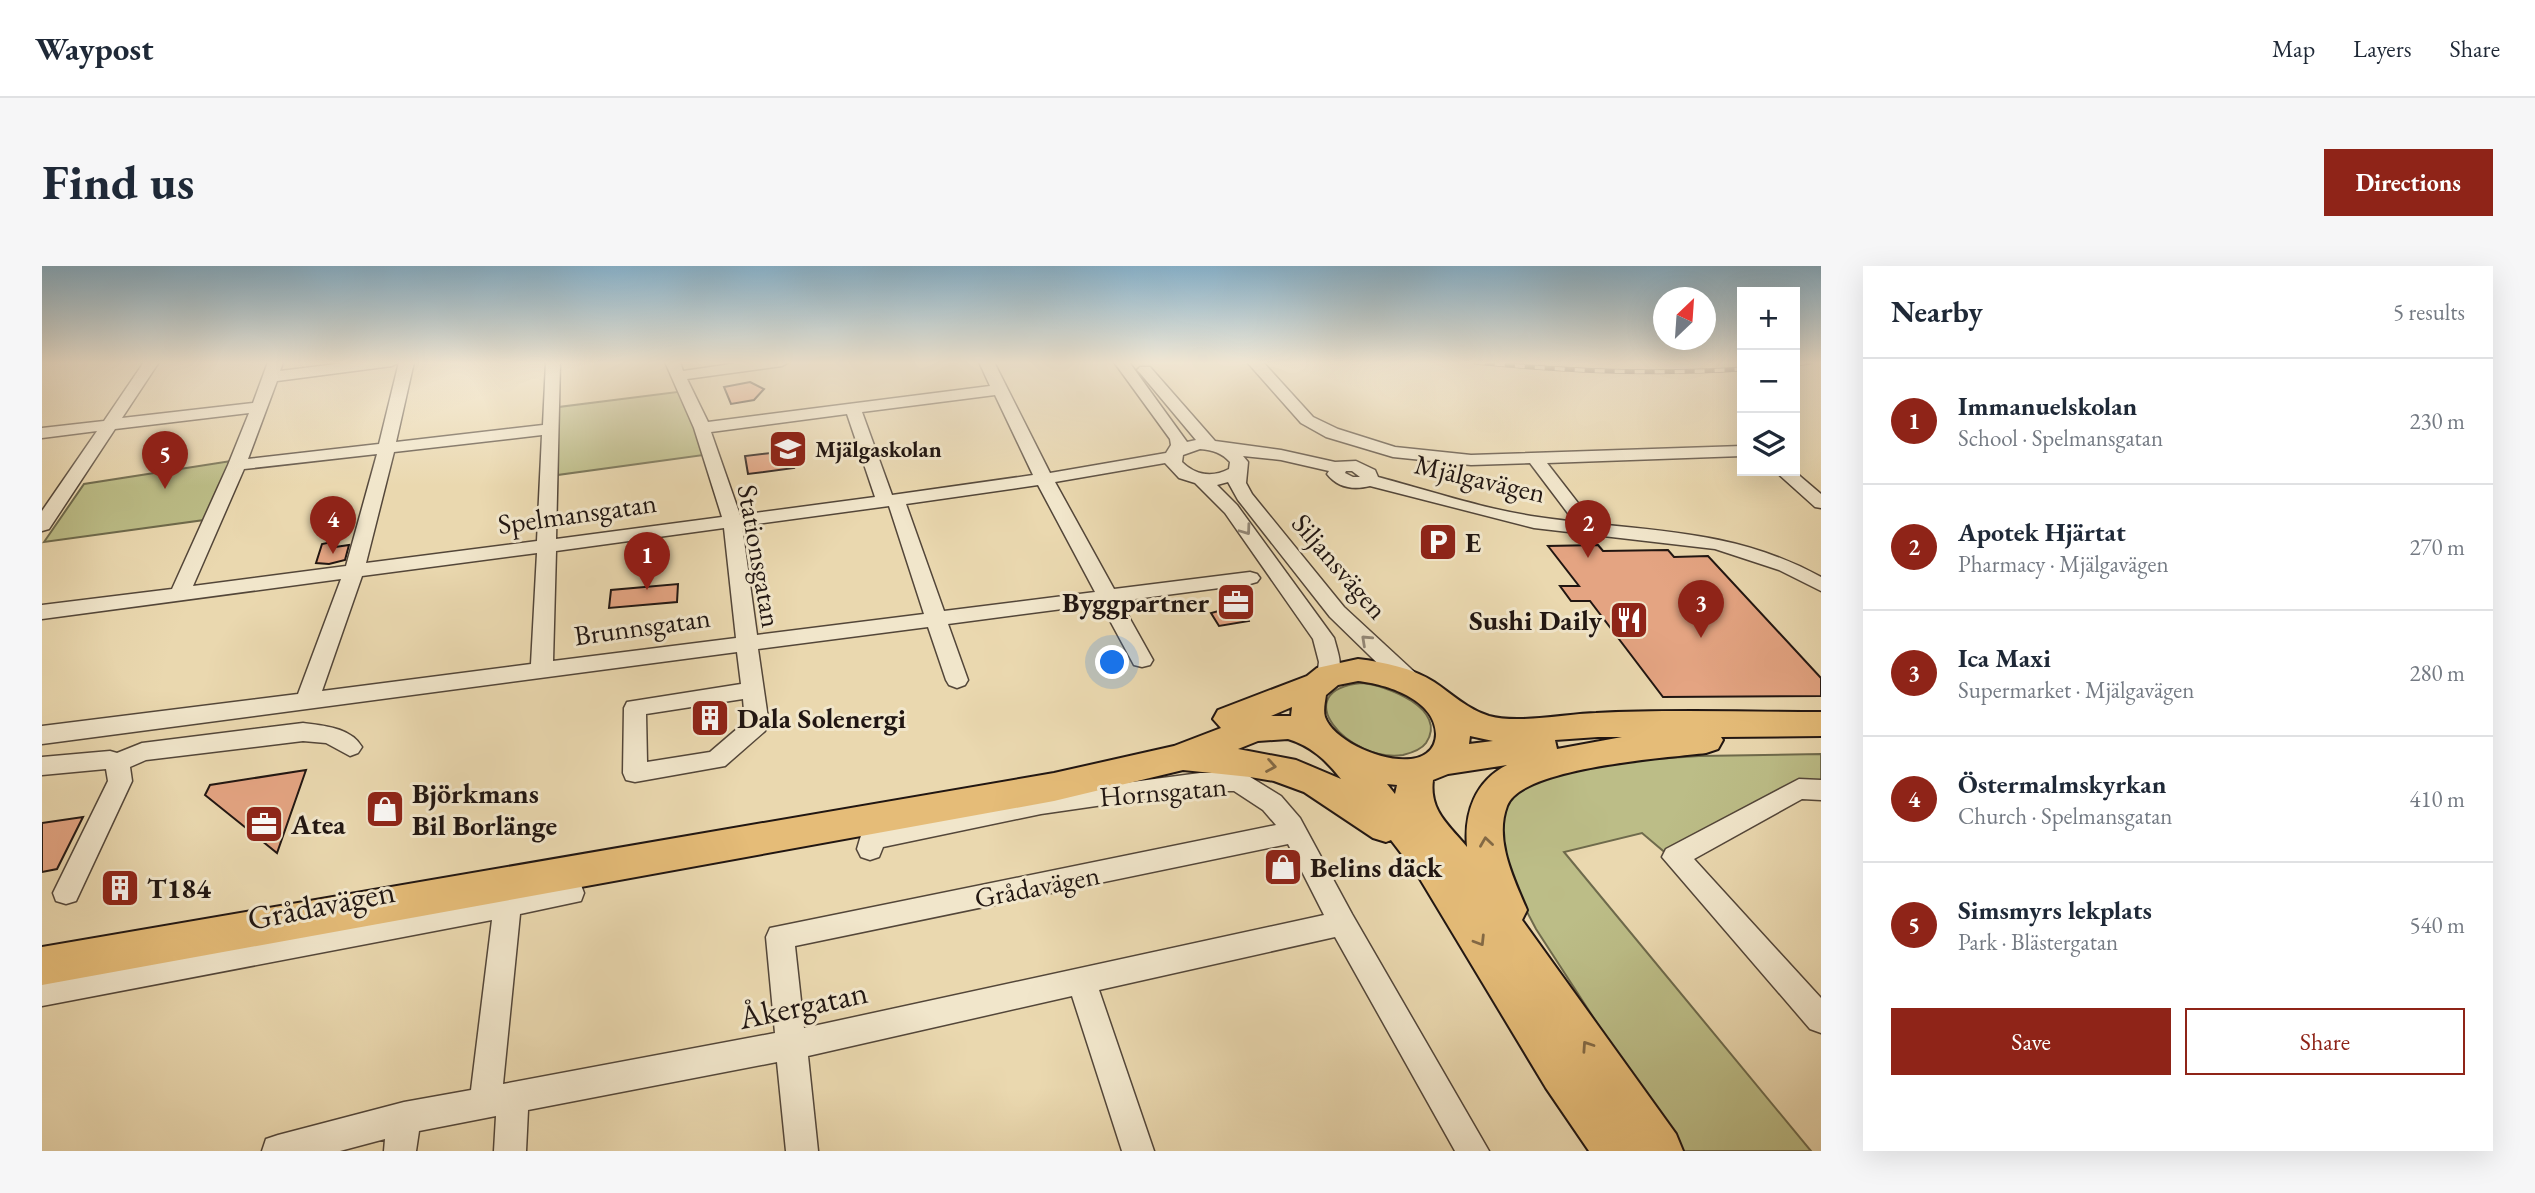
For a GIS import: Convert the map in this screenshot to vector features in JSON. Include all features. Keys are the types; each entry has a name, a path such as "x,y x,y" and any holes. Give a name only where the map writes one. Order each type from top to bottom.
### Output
{"highway":[{"path":"42,946 1095,760 1196,733 1347,671 1370,671 1394,677 1482,727 1509,731 1598,725 1821,724"},
{"path":"1321,680 1308,697 1307,712 1331,746 1431,863 1562,1072 1618,1151"},
{"path":"1428,696 1450,721 1453,736 1450,751 1428,766 1413,796 1422,819 1474,883 1659,1151"},
{"path":"42,966 1054,787 1179,758 1269,726 1287,727 1380,770 1428,766 1554,745 1607,741 1821,740"},
{"path":"1523,953 1492,872 1485,842 1487,809 1494,793 1507,781 1542,766 1578,758 1706,740"},
{"path":"1179,758 1255,763 1301,773 1342,794 1431,863"}],"street":[{"path":"42,525 124,403"},
{"path":"180,592 237,465 260,403"},
{"path":"307,701 354,571 371,513 396,403"},
{"path":"542,669 551,403"},
{"name":"Stationsgatan","path":"691,403 702,428 732,520 753,690 757,725 717,760 635,773 635,708 753,690"},
{"path":"702,428 891,403"},
{"path":"1006,403 1142,660"},
{"path":"1152,403 1178,439 1180,445 1174,454"},
{"path":"1176,403 1216,447 1280,456 1363,473 1358,441"},
{"path":"1292,403 1307,420 1332,433 1393,452 1424,457 1471,460 1737,451"},
{"path":"42,433 258,407"},
{"path":"853,408 937,617 957,680"},
{"path":"237,465 550,429"},
{"name":"Spelmansgatan","path":"42,612 1119,468 1174,454 1189,445 1216,447"},
{"name":"Siljansvägen","path":"1216,447 1236,457 1237,483 1244,496 1318,590 1356,630 1428,696"},
{"name":"Siljansvägen","path":"1174,454 1176,467 1195,477 1231,509 1323,638 1330,662 1321,680"},
{"path":"1535,458 1576,512"},
{"path":"1195,477 1222,479 1238,469 1262,462 1309,463"},
{"name":"Spelmansgatan","path":"1119,468 1195,477"},
{"name":"Mjälgavägen","path":"1363,473 1533,522 1689,537 1724,543 1783,564 1821,585"},
{"path":"1790,476 1821,503"},
{"name":"Brunnsgatan","path":"42,735 1250,578"},
{"path":"42,766 97,759 117,763 142,752 303,732 331,735 350,747"},
{"path":"66,893 120,781 117,763"},
{"name":"Hornsgatan","path":"870,849 871,839 1041,804 1200,782 1238,782 1272,803 1294,832 1342,923 1472,1151"},
{"path":"1821,790 1799,789 1675,857 1821,1019"},
{"name":"Grådavägen","path":"791,1045 780,937 1294,832"},
{"name":"Grådavägen","path":"42,993 571,893"},
{"path":"507,905 499,1100 510,1151"},
{"name":"Åkergatan","path":"278,1151 404,1118 791,1045 1342,923"},
{"path":"1081,980 1138,1151"},
{"path":"791,1045 802,1151"},
{"path":"400,1151 404,1118"}],"green space":[{"path":"588,403 690,403 711,454 550,476 551,408"},
{"path":"231,461 204,520 44,542 84,484"},
{"path":"1362,683 1399,694 1422,710 1429,720 1431,731 1426,743 1416,751 1403,755 1382,754 1363,748 1346,738 1333,725 1327,711 1328,698 1339,688"},
{"path":"1821,754 1821,786 1668,855 1642,833 1564,852 1811,1151 1680,1151 1536,929 1513,885 1497,815 1513,790 1537,778 1609,762 1699,756"}],"building":[{"path":"789,451 794,468 748,474 745,456"},
{"path":"337,541 335,547 349,545 345,560 329,564 316,563 322,544"},
{"path":"1598,545 1603,551 1668,550 1674,557 1708,556 1821,678 1821,696 1663,697 1590,601 1571,601 1560,586 1579,586 1548,546"},
{"path":"678,584 677,602 609,608 611,590"},
{"name":"Byggpartner","path":"1244,590 1249,621 1219,626 1211,613 1226,609 1224,594"},
{"name":"Dala Solenergi","path":"723,705 725,730 698,734 696,709"},
{"name":"Atea","path":"306,770 277,853 205,795 210,785"},
{"path":"83,817 57,869 42,872 42,823"}],"place":[{"name":"Mjälgaskolan","path":"788,449"},
{"name":"Simsmyrs lekplats","path":"165,489"},
{"name":"E","path":"1438,542"},
{"name":"Östermalmskyrkan","path":"333,554"},
{"name":"Apotek Hjärtat","path":"1588,558"},
{"name":"Immanuelskolan","path":"647,590"},
{"name":"Byggpartner","path":"1236,602"},
{"name":"Sushi Daily","path":"1629,620"},
{"name":"Ica Maxi","path":"1701,638"},
{"name":"Dala Solenergi","path":"710,718"},
{"name":"Björkmans Bil Borlänge","path":"385,809"},
{"name":"Atea","path":"264,824"},
{"name":"Belins däck","path":"1283,867"},
{"name":"T184","path":"120,888"}]}
